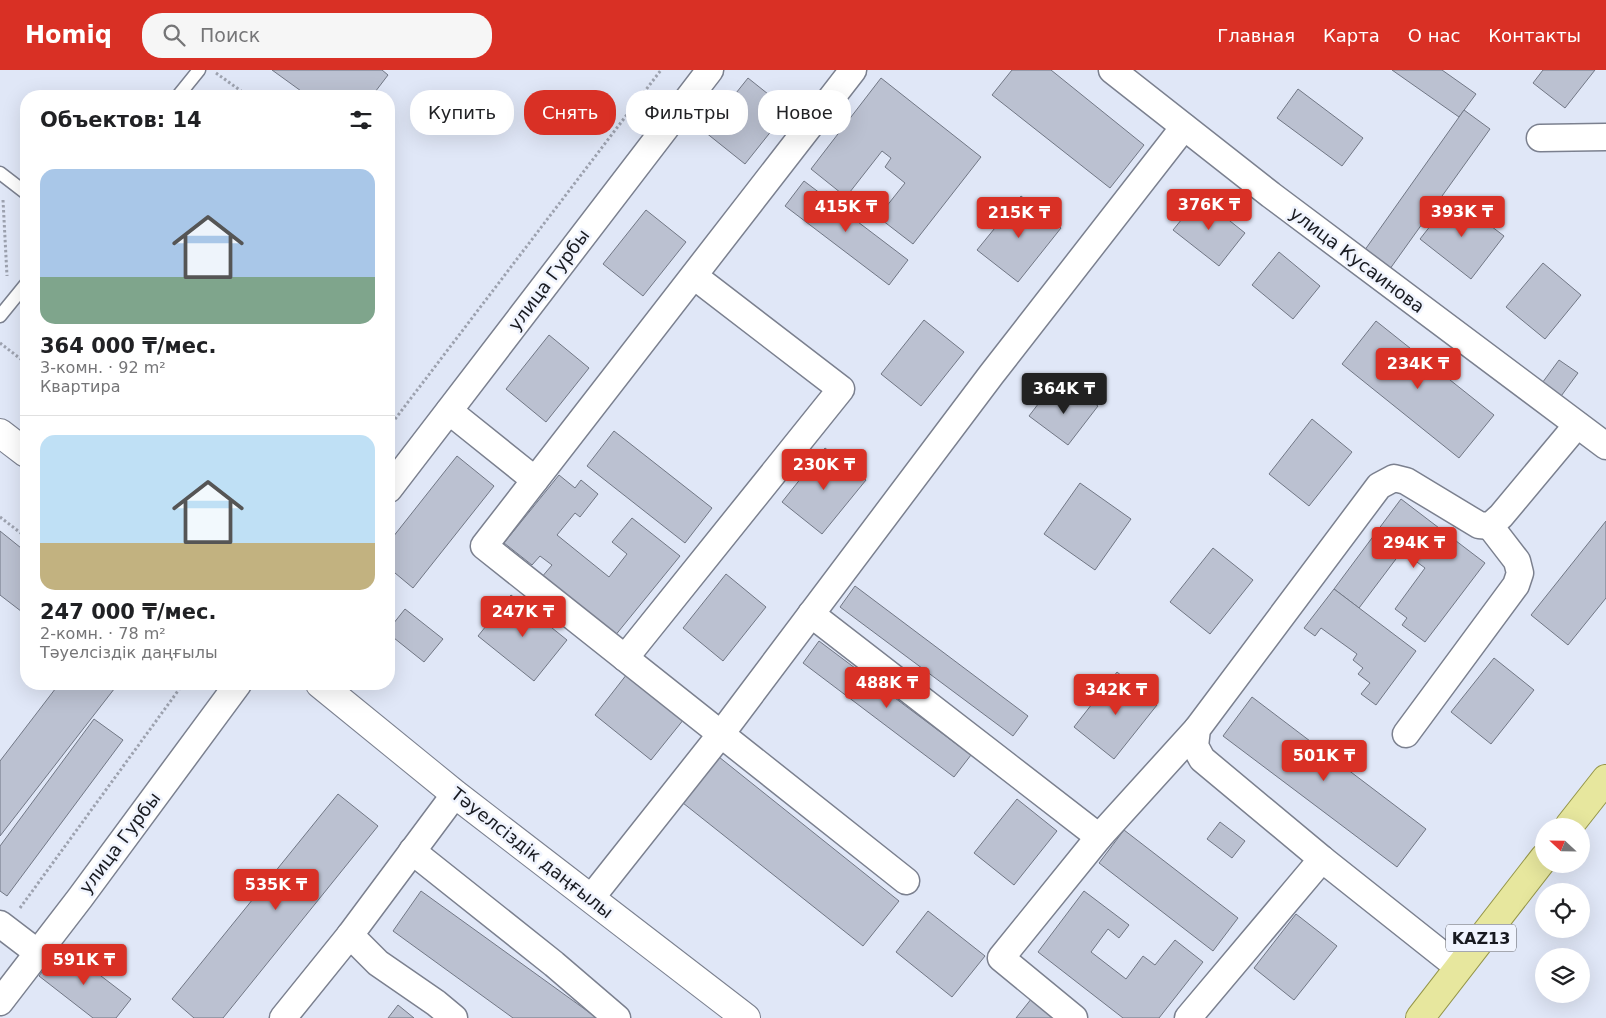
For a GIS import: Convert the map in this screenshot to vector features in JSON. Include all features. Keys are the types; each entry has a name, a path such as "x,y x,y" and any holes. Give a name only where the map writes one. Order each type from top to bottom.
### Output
{"main road":[{"path":"1575,818 1606,779"},
{"name":"KAZ13","path":"1420,1018 1535,869"}],"street":[{"name":"улица Гурбы","path":"395,481 710,70"},
{"path":"853,70 484,546 906,881"},
{"name":"улица Кусаинова","path":"1112,70 1271,195 1606,446"},
{"path":"591,898 721,734 991,375 1184,127"},
{"path":"1540,138 1606,137"},
{"path":"625,658 841,389 694,276"},
{"path":"449,411 535,480"},
{"path":"1490,526 1501,516 1577,425"},
{"path":"0,433 20,448"},
{"path":"1074,1018 1001,958 1099,837 1197,729 1378,486 1394,478 1406,481 1479,525 1490,526 1518,561 1520,573 1516,585 1406,734"},
{"path":"811,614 1099,837"},
{"name":"улица Гурбы","path":"0,1002 234,690"},
{"name":"Тәуелсіздік даңғылы","path":"327,690 456,794 746,1018"},
{"path":"1197,729 1195,746 1202,759 1322,859 1458,967"},
{"path":"283,1018 350,935 456,794"},
{"path":"412,851 554,964 617,1018"},
{"path":"1188,1018 1322,859"},
{"path":"3,926 38,953"},
{"path":"350,935 378,963 436,1003 454,1018"}],"lane":[{"path":"183,90 199,70"},
{"path":"1,174 20,188"},
{"path":"0,316 20,291"}],"path":[{"path":"213,70 240,90"},
{"path":"395,419 660,70"},
{"path":"1,174 8,306"},
{"path":"0,343 20,358"},
{"path":"0,517 20,532"},
{"path":"3,926 179,690"}],"building":[{"path":"272,70 382,70 388,75 377,90 300,90"},
{"path":"1012,70 1051,70 1144,145 1110,188 992,95"},
{"path":"1392,70 1442,70 1476,94 1459,117"},
{"path":"1543,70 1595,70 1565,108 1533,83"},
{"path":"748,78 763,90 758,90 758,135 768,135 745,164 709,135 748,135 748,90 738,90"},
{"path":"881,78 981,157 913,244 878,217 905,183 885,167 891,158 882,151 846,197 811,169 837,135 851,135 851,117"},
{"path":"1298,89 1363,138 1342,166 1277,118"},
{"path":"1464,110 1490,129 1387,273 1362,254"},
{"path":"804,181 908,260 889,285 785,206"},
{"path":"1021,196 1061,228 1018,282 977,250"},
{"path":"1200,197 1245,233 1219,266 1173,230"},
{"path":"1453,197 1504,236 1471,279 1420,239"},
{"path":"646,210 686,242 643,296 603,264"},
{"path":"1279,252 1320,286 1293,319 1252,285"},
{"path":"1543,263 1581,295 1545,339 1506,307"},
{"path":"924,320 964,352 921,406 881,374"},
{"path":"1376,321 1494,415 1459,458 1342,364"},
{"path":"549,335 589,368 546,422 506,389"},
{"path":"1559,360 1578,373 1556,403 1537,390"},
{"path":"1060,390 1075,401 1081,393 1098,406 1068,445 1029,416 1042,399 1049,404"},
{"path":"1312,419 1352,452 1309,506 1269,474"},
{"path":"614,431 712,508 685,543 587,466"},
{"path":"825,448 866,480 822,534 782,502"},
{"path":"457,456 494,486 413,588 395,573 395,534"},
{"path":"559,475 575,488 581,480 598,494 580,517 575,513 557,535 609,577 627,554 612,542 632,518 680,556 614,637 541,578 552,565 540,556 532,565 504,543"},
{"path":"1080,483 1131,519 1095,570 1044,534"},
{"path":"1401,499 1485,563 1425,642 1402,625 1407,618 1395,609 1425,568 1402,551 1359,608 1334,589"},
{"path":"1606,521 1606,598 1568,645 1531,615"},
{"path":"0,531 20,547 20,610 0,595"},
{"path":"1213,548 1253,580 1210,634 1170,602"},
{"path":"726,574 766,607 723,661 683,628"},
{"path":"855,586 1028,716 1013,736 840,607"},
{"path":"1334,589 1416,651 1376,705 1361,694 1370,683 1358,674 1363,668 1353,660 1357,654 1321,628 1315,636 1304,628"},
{"path":"511,595 567,640 534,681 478,636"},
{"path":"405,609 443,639 424,662 395,639 395,622"},
{"path":"819,641 971,755 954,777 803,663"},
{"path":"1494,658 1534,690 1491,744 1451,712"},
{"path":"1117,672 1157,705 1114,759 1074,727"},
{"path":"627,674 684,719 651,760 595,715"},
{"path":"54,690 113,690 0,836 0,761"},
{"path":"1252,697 1426,829 1397,867 1223,736"},
{"path":"94,719 123,740 7,896 0,891 0,846"},
{"path":"719,757 899,901 863,946 683,803"},
{"path":"338,794 378,826 223,1018 194,1018 172,999"},
{"path":"1017,799 1057,831 1014,885 974,853"},
{"path":"1220,822 1245,841 1232,858 1207,839"},
{"path":"1124,830 1238,918 1213,951 1099,863"},
{"path":"421,891 597,1018 513,1018 393,931"},
{"path":"1084,891 1129,925 1119,938 1108,929 1091,952 1126,979 1143,956 1155,965 1175,940 1203,962 1159,1018 1123,1018 1038,952"},
{"path":"928,911 985,956 952,997 896,952"},
{"path":"1296,914 1337,946 1294,1000 1254,968"},
{"path":"62,946 131,999 116,1018 93,1018 39,976"},
{"path":"1032,998 1056,1018 1016,1018"},
{"path":"398,1005 414,1018 388,1018"}]}
